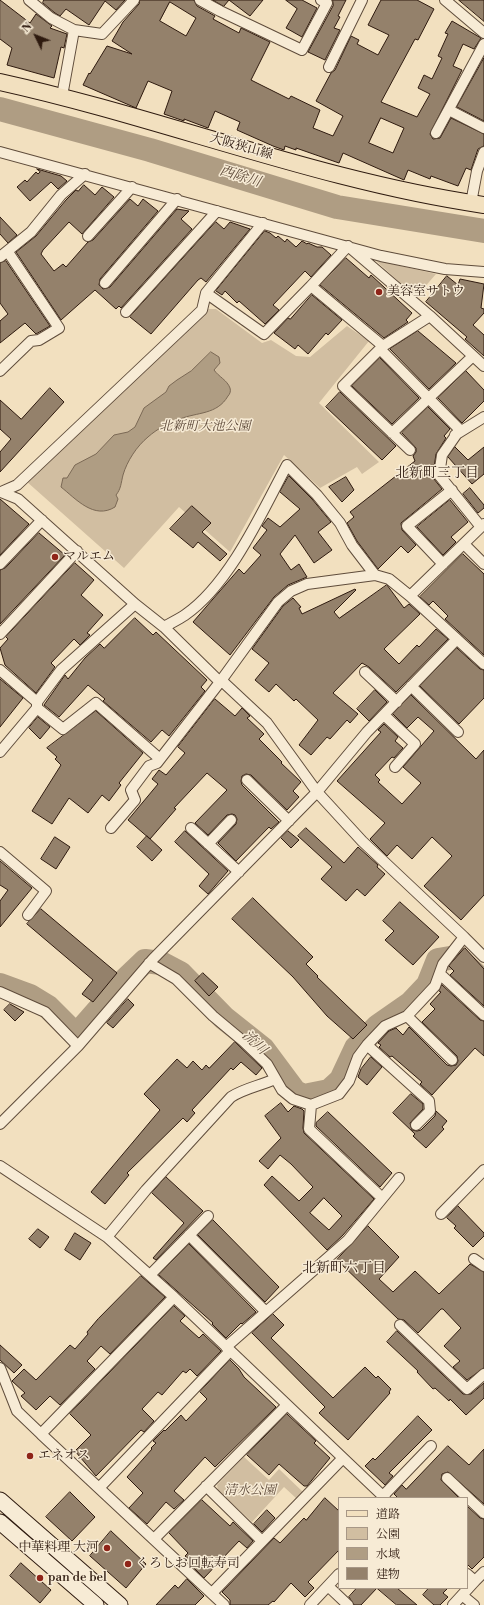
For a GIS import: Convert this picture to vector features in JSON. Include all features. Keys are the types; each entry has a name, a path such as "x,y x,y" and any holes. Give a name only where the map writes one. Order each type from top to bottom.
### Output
{"main road":[{"name":"大阪狭山線","path":"0,82 62,96 374,185 477,204"},
{"path":"0,1500 120,1605"},
{"path":"0,1522 96,1605"}],"street":[{"path":"29,0 51,18 74,30 102,34 134,0"},
{"path":"200,0 302,50 327,3 321,0"},
{"path":"330,67 362,0"},
{"path":"445,0 456,4 484,33"},
{"path":"62,96 74,30"},
{"path":"436,133 484,44"},
{"path":"448,110 484,128"},
{"path":"0,152 382,256 445,269 484,272"},
{"path":"477,204 477,171 484,152"},
{"path":"0,371 31,341 39,340 59,328 4,254 31,232 61,195 85,174"},
{"path":"88,236 132,187"},
{"path":"104,283 177,199"},
{"path":"126,312 217,210"},
{"path":"0,492 17,485 202,310 206,293 263,223"},
{"path":"206,293 264,334 348,246"},
{"path":"348,246 430,316 484,366"},
{"path":"311,286 381,348 429,399 455,435"},
{"path":"410,450 343,386 381,348 430,316"},
{"path":"392,433 473,356"},
{"path":"410,596 482,526 439,474 442,455 455,435 484,416"},
{"path":"164,627 186,614 208,594 243,548 287,465 317,495 335,517 352,545 375,575"},
{"path":"443,564 407,526 452,490"},
{"path":"0,492 18,499 135,604 164,627 221,682 267,723 317,792 362,841 484,957"},
{"path":"0,564 42,520"},
{"path":"464,544 484,564"},
{"path":"0,634 77,551"},
{"path":"111,828 135,800 131,790 149,766 157,763 221,682 278,602 291,591 307,584 375,575 389,579 410,596 484,664"},
{"path":"0,752 37,705 61,670 135,604"},
{"path":"0,1124 78,1046 151,961 317,792 384,715 457,639"},
{"path":"0,670 63,729 96,703 160,759"},
{"path":"365,672 397,702"},
{"path":"411,686 458,732"},
{"path":"384,715 415,744 395,767"},
{"path":"247,780 289,821"},
{"path":"208,844 231,820"},
{"path":"191,828 239,872"},
{"path":"0,852 46,891 28,915"},
{"path":"151,961 176,979 213,1016 267,1064 282,1090 293,1099 311,1105 339,1094 349,1081 358,1057 367,1045 386,1026 407,1016 436,986 442,969 464,937"},
{"path":"442,969 484,1015"},
{"path":"0,992 45,1012 78,1046"},
{"path":"407,1016 452,1060"},
{"path":"367,1045 429,1101 430,1111 416,1125"},
{"path":"107,1237 146,1190 231,1097 242,1090 264,1085 275,1079"},
{"path":"311,1105 309,1129 378,1194"},
{"path":"0,1166 107,1237 174,1298 384,1497 431,1446"},
{"path":"441,1214 484,1170"},
{"path":"99,1488 228,1349 266,1312 348,1240 399,1178"},
{"path":"150,1276 208,1216"},
{"path":"189,1235 266,1312"},
{"path":"474,1258 484,1266"},
{"path":"41,1434 174,1298"},
{"path":"400,1325 467,1388 484,1374"},
{"path":"0,1368 17,1411 224,1605"},
{"path":"154,1539 286,1405"},
{"path":"212,1593 343,1458"},
{"path":"447,1478 467,1497"},
{"path":"206,1486 262,1541"},
{"path":"468,1498 484,1513"},
{"path":"468,1589 484,1572"},
{"path":"310,1605 338,1575"},
{"path":"468,1575 475,1581"},
{"path":"328,1586 348,1605"},
{"path":"453,1605 468,1589"},
{"path":"462,1595 474,1605"}],"green space":[{"path":"375,260 436,274 416,297"},
{"name":"北新町大池公園","path":"208,309 216,309 262,343 271,340 296,356 310,357 347,326 369,341 319,403 379,462 362,474 357,467 320,488 284,455 230,552 179,507 124,568 26,481"},
{"name":"清水公園","path":"244,1457 269,1480 279,1469 303,1492 297,1499 284,1487 252,1522 218,1490 217,1485"}],"water":[{"path":"211,352 219,357 220,363 214,370 229,385 229,394 218,407 171,422 155,431 144,441 127,464 120,488 116,495 118,499 115,507 100,511 93,510 79,502 61,487 63,478 67,478 75,465 96,454 114,435 128,432 135,427 144,408 166,392 169,386 191,371"}],"building":[{"path":"0,0 30,23 36,14 52,26 50,28 67,34 64,48 61,47 54,78 7,65 12,48 0,39"},
{"path":"44,0 125,0 116,10 105,1 89,25 66,9 60,16 43,3"},
{"path":"140,0 194,0 197,6 215,16 213,19 239,33 241,28 270,42 251,80 289,99 291,96 320,110 313,128 333,136 343,116 316,101 331,73 335,70 351,36 359,40 357,44 378,55 389,35 368,25 381,0 417,0 434,9 418,40 415,39 381,102 417,117 430,94 418,88 424,75 432,79 442,58 438,56 448,34 445,33 452,21 481,38 474,49 463,44 453,66 462,70 430,134 433,139 440,138 451,118 484,134 484,146 478,149 471,170 466,168 458,186 431,176 430,179 408,170 404,180 343,153 339,163 296,148 296,150 285,146 284,150 273,146 237,130 240,122 215,111 208,128 184,119 184,121 164,114 172,91 148,81 136,108 83,85 107,46 132,54 112,41 123,22 139,4","holes":["170,2 196,18 186,36 160,21","381,118 404,128 393,153 369,143"]},
{"path":"213,0 229,0 224,6"},
{"path":"229,0 263,0 250,16"},
{"path":"286,0 302,0 317,8 302,37 286,28 297,9"},
{"path":"333,0 346,0 334,28 340,30 325,60 308,52 333,6"},
{"path":"459,0 484,0 484,21"},
{"path":"484,58 484,121 457,107"},
{"path":"37,169 61,176 67,181 58,189 51,182 30,201 17,187 25,180 27,182 36,172 38,174 40,172"},
{"path":"84,185 95,195 102,187 114,197 82,234 69,222 43,250 41,254 54,271 63,264 66,267 130,199 138,206 143,199 158,211 100,279 99,285 103,289 110,287 177,209 189,211 181,219 192,229 121,308 119,306 116,309 95,290 61,320 16,252 36,236 66,200 76,190 78,191"},
{"path":"0,217 17,235 8,243 0,234"},
{"path":"216,222 224,229 230,222 250,229 206,282 201,278 198,280 151,334 130,317"},
{"path":"265,231 276,238 278,236 285,242 287,239 296,247 302,241 317,247 322,247 331,255 311,277 305,271 273,305 279,310 265,324 239,301 237,303 225,291 222,295 216,291"},
{"path":"346,258 369,278 371,275 412,313 406,320 408,322 384,338 320,285"},
{"path":"6,261 50,326 36,334 25,323 0,343 0,321 8,314 0,303 0,263"},
{"path":"447,276 458,285 460,279 484,284 481,308 484,309 484,313 473,325 484,335 484,356 465,339 467,337 426,302"},
{"path":"312,295 342,320 328,335 326,333 308,354 298,345 295,349 274,333 288,318 290,319"},
{"path":"418,331 456,363 429,389 390,349"},
{"path":"380,358 419,398 392,424 352,386"},
{"path":"466,371 484,390 484,401 462,423 438,398"},
{"path":"50,388 64,402 0,472 0,452 11,439 0,429 0,400 21,419"},
{"path":"340,392 396,446 382,460 326,407"},
{"path":"428,407 450,429 444,436 446,438 436,454 433,474 434,479 442,489 401,523 402,530 416,545 408,553 401,546 378,569 357,541 347,523 354,517 350,512 415,461 413,456 416,452 416,448 402,433"},
{"path":"455,447 468,460 484,447 484,474 472,484 448,457"},
{"path":"289,476 312,499 331,522 318,532 332,550 314,563 295,535 280,554 291,570 299,564 307,577 288,585 274,597 230,655 193,622 239,569 244,574 261,555 253,548 267,530 262,526 268,518 280,527 300,509 280,492"},
{"path":"346,477 354,490 342,502 329,487"},
{"path":"470,488 484,505 484,508 478,513 463,494"},
{"path":"0,499 29,524 0,555"},
{"path":"450,500 468,522 451,537 456,542 443,555 417,527"},
{"path":"192,506 211,523 202,532 227,554 220,561 198,542 193,548 170,529"},
{"path":"39,533 65,555 0,624 0,570 5,568"},
{"path":"463,554 484,574 484,655 445,619 448,616 433,601 429,605 420,597"},
{"path":"75,563 94,580 81,595 103,615 87,633 90,635 80,645 74,639 51,663 55,667 36,693 5,665 0,648 8,639 6,637"},
{"path":"387,585 404,608 409,604 420,614 384,649 399,664 417,645 419,647 436,629 448,639 396,692 369,667 362,663 333,693 358,714 350,723 347,720 330,739 327,737 311,755 299,745 318,720 296,699 294,701 276,684 269,692 255,680 269,663 252,649 283,606 293,598 301,607 299,608 302,614 355,589 356,590 334,612 339,618"},
{"path":"135,618 153,635 156,632 207,680 201,687 205,691 169,736 162,730 151,742 103,701 105,699 88,685 59,717 44,705 65,675 68,679 85,658 100,644 104,648"},
{"path":"457,648 480,669 484,670 484,698 459,724 420,686"},
{"path":"0,679 23,698 0,727"},
{"path":"375,690 387,702 369,721 357,709"},
{"path":"411,695 476,759 484,750 484,895 461,920 424,886 452,856 432,837 412,859 397,845 387,856 370,839 385,823 337,781 381,732 378,730 384,724 398,737 395,741 403,748 375,775 380,780 378,782 402,804 421,783 403,767 434,731 418,717 407,728 393,714"},
{"path":"215,699 235,716 242,708 250,716 247,718 264,734 259,739 301,782 293,791 299,797 287,810 251,775 246,774 242,776 242,785 279,822 271,829 269,827 236,861 218,843 236,824 237,819 235,815 227,815 208,835 195,823 227,790 207,773 174,808 176,809 150,839 128,820 158,784 152,779 159,770 166,775 185,753 178,747"},
{"path":"96,711 143,753 119,783 121,785 109,801 102,795 88,813 69,798 52,824 32,811 61,765 55,759 57,757 47,748"},
{"path":"38,717 50,727 40,739 29,728"},
{"path":"306,828 344,863 358,847 378,865 377,867 385,874 365,896 357,889 346,901 321,879 332,867 298,836"},
{"path":"185,831 228,871 208,894 199,886 209,874 175,842"},
{"path":"288,831 299,840 291,848 281,838"},
{"path":"147,836 162,850 152,861 137,847"},
{"path":"55,837 70,847 56,869 41,859"},
{"path":"0,861 32,888 0,927 0,901 8,890 0,885"},
{"path":"253,898 313,957 306,964 318,976 317,977 367,1025 353,1039 327,1016 293,977 232,919"},
{"path":"400,902 439,937 413,965 385,940 394,931 383,921"},
{"path":"41,909 117,973 93,1002 82,994 93,980 27,924"},
{"path":"465,948 484,969 484,1006 450,975 454,971 449,966"},
{"path":"203,973 218,987 209,996 195,981"},
{"path":"442,985 480,1020 484,1021 484,1056 475,1048 432,1095 420,1084 422,1082 392,1056 390,1057 379,1047 381,1045 378,1043 389,1031 396,1028 403,1035 409,1027 447,1065 456,1065 458,1061 457,1056 422,1022 435,1009 430,1004 441,992 439,991"},
{"path":"128,999 134,1005 113,1028 107,1023"},
{"path":"10,1004 24,1012 15,1021 4,1010"},
{"path":"235,1042 262,1068 256,1075 241,1062 233,1070 231,1068 192,1110 195,1113 187,1122 183,1118 127,1173 129,1175 105,1204 91,1192 160,1110 144,1094 177,1059 187,1068 193,1061 202,1070 206,1065 209,1068"},
{"path":"371,1057 382,1067 367,1085 358,1077 361,1069"},
{"path":"411,1094 423,1104 423,1109 410,1123 412,1130 421,1130 435,1116 436,1111 447,1121 442,1127 444,1129 426,1148 413,1136 415,1134 393,1113"},
{"path":"281,1103 288,1112 294,1106 302,1109 304,1111 304,1133 374,1199 343,1235 327,1250 264,1185 272,1176 299,1201 313,1187 280,1155 268,1169 259,1161 281,1138 265,1116","holes":["324,1198 342,1216 329,1230 310,1213"]},
{"path":"328,1112 392,1173 380,1187 316,1126 316,1123"},
{"path":"166,1177 203,1211 156,1260 153,1258 184,1223 152,1193"},
{"path":"458,1206 484,1233 484,1236 473,1247 454,1228 456,1226 447,1218"},
{"path":"213,1220 279,1287 265,1302 198,1235"},
{"path":"368,1226 399,1257 379,1279 393,1292 415,1271 439,1294 470,1264 484,1272 484,1368 467,1380 453,1367 460,1361 444,1346 461,1328 443,1309 441,1309 418,1333 404,1320 398,1319 337,1260"},
{"path":"38,1229 49,1237 40,1248 29,1239"},
{"path":"75,1233 91,1243 80,1260 65,1250"},
{"path":"189,1244 256,1312 242,1324 241,1323 226,1338 212,1324 213,1323 159,1275"},
{"path":"141,1276 165,1297 110,1354 101,1346 87,1361 95,1369 60,1405 50,1396 36,1410 21,1396 25,1393 12,1381 24,1369 36,1380 70,1345 75,1349 98,1319"},
{"path":"174,1306 185,1316 180,1321 199,1338 203,1334 221,1351 197,1376 190,1369 186,1373 183,1371 162,1395 158,1392 142,1409 154,1421 144,1432 141,1430 96,1476 75,1451 91,1435 70,1414"},
{"path":"273,1314 284,1325 271,1338 333,1398 365,1367 376,1378 378,1376 391,1389 389,1392 390,1393 348,1440 319,1413 325,1407 252,1333"},
{"path":"397,1331 463,1394 471,1394 484,1383 484,1398 466,1415 450,1399 449,1401 435,1388 433,1389 417,1372 418,1371 387,1342"},
{"path":"0,1345 22,1365 14,1373 0,1360"},
{"path":"230,1360 239,1369 244,1377 276,1407 215,1467 205,1457 174,1491 184,1500 174,1509 166,1502 147,1524 129,1508 143,1493 127,1477 152,1449 151,1448 156,1443 153,1441 164,1430 165,1431 181,1415 186,1421 207,1399 200,1392"},
{"path":"287,1414 316,1441 314,1443 330,1458 307,1486 304,1486 279,1464 269,1475 247,1455"},
{"path":"418,1416 432,1430 389,1473 393,1476 385,1485 365,1466 373,1458 375,1460"},
{"path":"448,1446 469,1465 484,1449 484,1504 448,1472 442,1474 441,1480 458,1497 397,1497 394,1494 402,1485 406,1489"},
{"path":"70,1492 95,1517 72,1541 46,1517"},
{"path":"325,1498 338,1510 338,1551 308,1582 314,1588 305,1597 291,1583 274,1602 273,1601 268,1605 230,1605 230,1600 222,1592 274,1538 280,1543 304,1518 306,1520"},
{"path":"202,1500 230,1526 233,1522 253,1541 247,1548 239,1541 204,1578 192,1566 194,1564 185,1556 188,1553 169,1533"},
{"path":"468,1507 480,1518 484,1519 484,1557 472,1569 468,1565"},
{"path":"267,1510 275,1518 262,1532 254,1524"},
{"path":"111,1531 146,1564 126,1588 90,1556"},
{"path":"21,1563 51,1590 40,1603 10,1576"},
{"path":"187,1579 204,1596 195,1605 156,1605 175,1585 178,1588"},
{"path":"356,1589 376,1589 361,1605 354,1605 349,1597"},
{"path":"378,1589 398,1589 417,1605 397,1605"},
{"path":"428,1589 447,1589 443,1593 448,1597 440,1605 434,1605 423,1595"}],"waterway":[{"name":"西除川","path":"0,109 150,150 337,207 484,231"},
{"name":"流川","path":"0,985 30,996 48,1007 72,1031 81,1030 124,981 145,961 161,963 180,973 224,1018 263,1049 295,1092 304,1096 329,1091 341,1080 356,1048 378,1026 411,1003 428,985 438,960 456,957 484,982"}],"place":[{"name":"美容室サトウ","path":"379,292"},
{"name":"マルエム","path":"55,557"},
{"name":"エネオス","path":"30,1456"},
{"name":"中華料理 大河","path":"107,1548"},
{"name":"くろしお回転寿司","path":"128,1564"},
{"name":"pan de bel","path":"40,1578"}],"district":[{"name":"北新町三丁目","path":"437,474"},
{"name":"北新町六丁目","path":"344,1269"}]}
